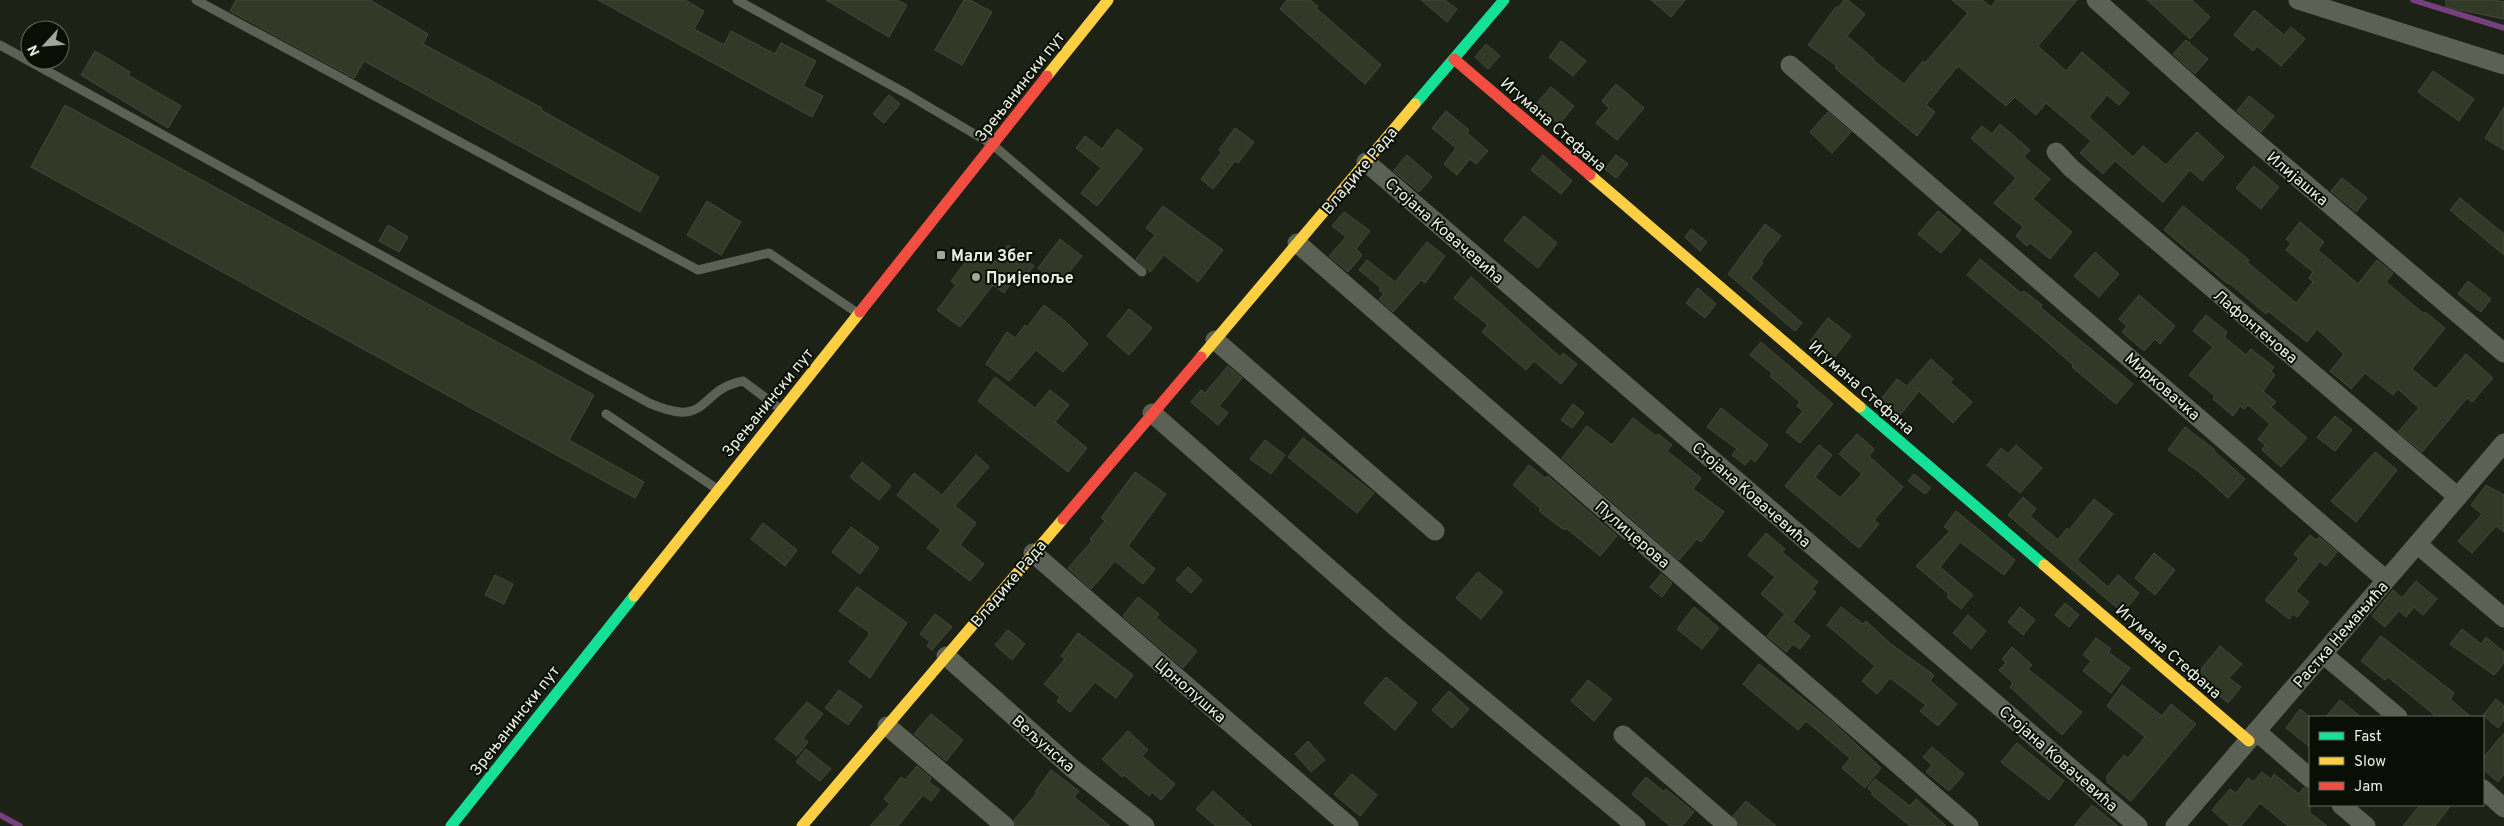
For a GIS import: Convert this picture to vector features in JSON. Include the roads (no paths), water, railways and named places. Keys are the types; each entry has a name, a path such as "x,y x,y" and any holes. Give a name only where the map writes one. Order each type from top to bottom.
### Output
{"street":[{"name":"Зрењанински пут","path":"451,826 717,489 1108,0"},
{"name":"Владике Рада","path":"809,824 946,656 1504,0"},
{"name":"Илијашка","path":"2096,0 2222,113 2504,353"},
{"path":"2298,0 2504,65"},
{"name":"Игумана Стефана","path":"1454,59 2252,736"},
{"name":"Мирковачка","path":"1790,65 2386,580"},
{"name":"Лафонтенова","path":"2056,152 2100,193 2458,497"},
{"name":"Стојана Ковачевића","path":"1366,162 2138,826"},
{"name":"Пулицерова","path":"1297,243 1968,826"},
{"path":"1215,340 1435,531"},
{"path":"1152,413 1398,629 1636,826"},
{"name":"Растка Немањића","path":"2182,824 2252,736 2417,544 2502,449"},
{"path":"2417,544 2504,618"},
{"name":"Црнолушка","path":"1034,553 1349,826"},
{"path":"2323,654 2397,716"},
{"name":"Вељунска","path":"946,656 1072,768 1145,826"},
{"path":"887,726 1005,826"},
{"path":"1623,735 1728,826"},
{"path":"2252,736 2309,777"},
{"path":"2484,791 2504,808"},
{"path":"2343,806 2366,826"}],"lane":[{"path":"196,0 698,270 770,253 858,314"},
{"path":"737,0 907,94 993,145 1142,272"},
{"path":"0,45 649,403 667,411 688,414 703,405 727,384 743,381 782,410"},
{"path":"606,414 717,489"}],"waterway":[{"path":"2413,0 2504,28"},
{"path":"0,815 20,826"}],"place":[{"name":"Мали Збег","path":"941,255"},
{"name":"Пријепоље","path":"976,277"}]}
